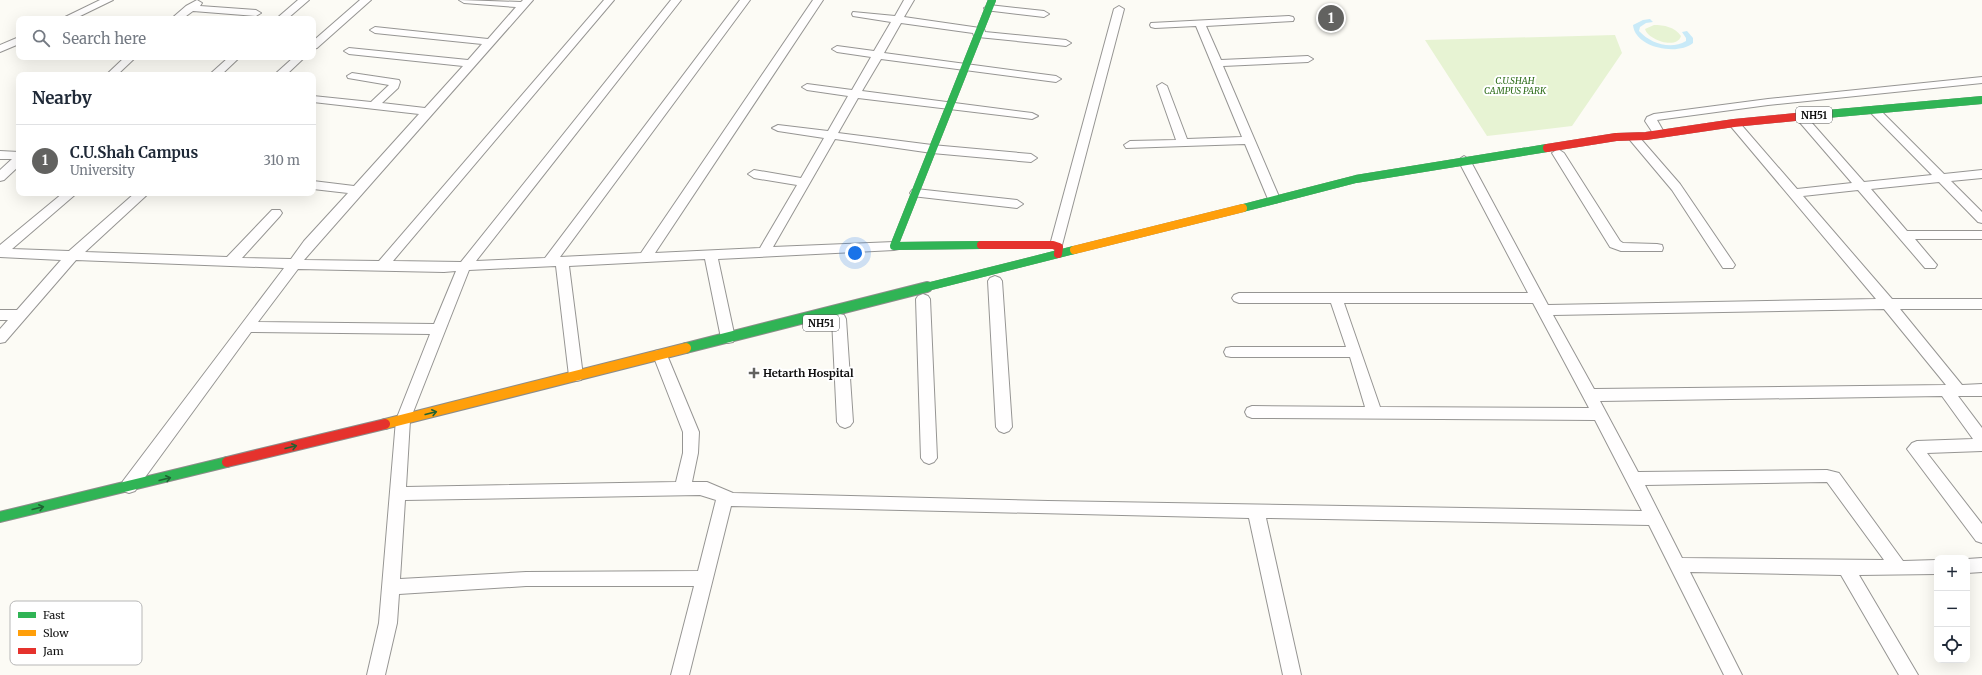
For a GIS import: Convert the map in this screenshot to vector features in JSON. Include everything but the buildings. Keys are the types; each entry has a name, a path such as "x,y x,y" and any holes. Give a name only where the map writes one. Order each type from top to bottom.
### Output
{"main road":[{"path":"990,4 894,246 1057,250"},
{"name":"NH51","path":"449,418 662,359 728,338 1057,250 1356,179 1467,163 1558,153 1660,134 1734,123 1982,100"},
{"name":"NH51","path":"1372,186 1467,163 1573,143 1632,136 1641,138"},
{"path":"1228,222 1281,208"},
{"name":"NH51","path":"0,517 129,486 403,427 576,376 662,359 843,318"}],"street":[{"path":"73,16 108,0"},
{"path":"180,16 200,0"},
{"path":"285,16 304,0"},
{"path":"316,43 366,0"},
{"path":"469,0 525,3"},
{"path":"382,266 609,0"},
{"path":"376,675 388,623 403,427 439,329 464,267 676,0"},
{"path":"576,376 555,262 745,0"},
{"path":"645,257 818,0"},
{"path":"764,252 909,0"},
{"path":"129,486 293,264 525,3"},
{"path":"990,4 1044,14"},
{"path":"190,8 256,13"},
{"path":"1057,250 1119,9"},
{"path":"857,14 1066,43"},
{"path":"1156,25 1289,19"},
{"path":"1200,23 1274,199"},
{"path":"375,30 490,42"},
{"path":"3,45 16,41"},
{"path":"837,49 965,68 1056,79"},
{"path":"349,51 471,64"},
{"path":"1217,63 1308,59"},
{"path":"114,72 127,60"},
{"path":"218,72 232,60"},
{"path":"282,72 296,60"},
{"path":"352,76 395,82 394,86 373,106"},
{"path":"1660,134 1651,121 1654,117 1870,90 1982,80"},
{"path":"1162,86 1182,143"},
{"path":"807,87 950,107 1032,116"},
{"path":"316,99 428,112"},
{"path":"1873,109 1982,219"},
{"path":"1800,116 1930,265"},
{"path":"1734,123 1888,304 1952,391 1982,440"},
{"path":"778,128 932,149 1031,158"},
{"path":"1641,138 1728,265"},
{"path":"1130,145 1250,140"},
{"path":"1558,153 1615,244 1620,247 1657,248"},
{"path":"0,155 16,158"},
{"path":"0,177 16,161"},
{"path":"1467,163 1634,479 1733,675"},
{"path":"754,174 804,182"},
{"path":"1794,193 1982,174"},
{"path":"316,185 358,190"},
{"path":"916,193 1017,204"},
{"path":"0,252 67,196"},
{"path":"0,338 72,255 140,196"},
{"path":"231,261 276,213"},
{"path":"1903,235 1982,235"},
{"path":"0,252 293,264 464,267 894,246"},
{"path":"710,254 728,338"},
{"path":"995,281 1004,427"},
{"path":"1239,298 1336,298 1541,304 1982,304"},
{"path":"1336,298 1356,352 1374,413"},
{"path":"923,299 929,458"},
{"path":"0,315 20,315"},
{"path":"843,318 845,422"},
{"path":"247,327 439,329"},
{"path":"1231,352 1356,352"},
{"path":"662,359 691,432 691,456 682,488"},
{"path":"1589,395 1982,390"},
{"path":"1252,412 1599,414"},
{"path":"1982,445 1917,447 1915,449 1982,536"},
{"path":"1634,479 1827,476 1833,478 1899,568"},
{"path":"398,494 682,488 707,489 732,500 1048,508 1654,518"},
{"path":"680,675 725,498"},
{"path":"1256,511 1292,675"},
{"path":"1678,565 1846,568 1934,567"},
{"path":"1970,566 1982,565"},
{"path":"1846,568 1909,675"},
{"path":"391,587 526,579 704,578"}],"green space":[{"path":"1654,25 1669,27 1676,30 1681,36 1678,40 1669,43 1657,40 1651,37 1645,29"},
{"name":"C.U.SHAH CAMPUS PARK","path":"1615,35 1622,53 1572,126 1487,136 1425,40"}],"water":[{"path":"1650,19 1653,22 1646,23 1640,27 1639,31 1649,39 1661,44 1680,44 1686,41 1686,38 1682,32 1687,31 1693,38 1693,43 1678,49 1658,48 1649,44 1641,39 1636,33 1633,25 1643,20"}],"traffic: fast":[{"path":"981,245 894,246 992,0"},
{"path":"1805,116 1982,100"},
{"path":"1243,208 1356,179 1547,148"},
{"path":"686,348 1074,250"},
{"path":"0,517 227,462"}],"traffic: slow":[{"path":"1074,250 1243,208"},
{"path":"385,424 686,348"}],"traffic: jam":[{"path":"1547,148 1616,137 1646,136 1734,123 1805,116"},
{"path":"981,245 1053,245 1059,247 1058,254"},
{"path":"227,462 385,424"}],"place":[{"name":"C.U.Shah Campus","path":"1331,18"},
{"name":"Hetarth Hospital","path":"754,373"}]}
